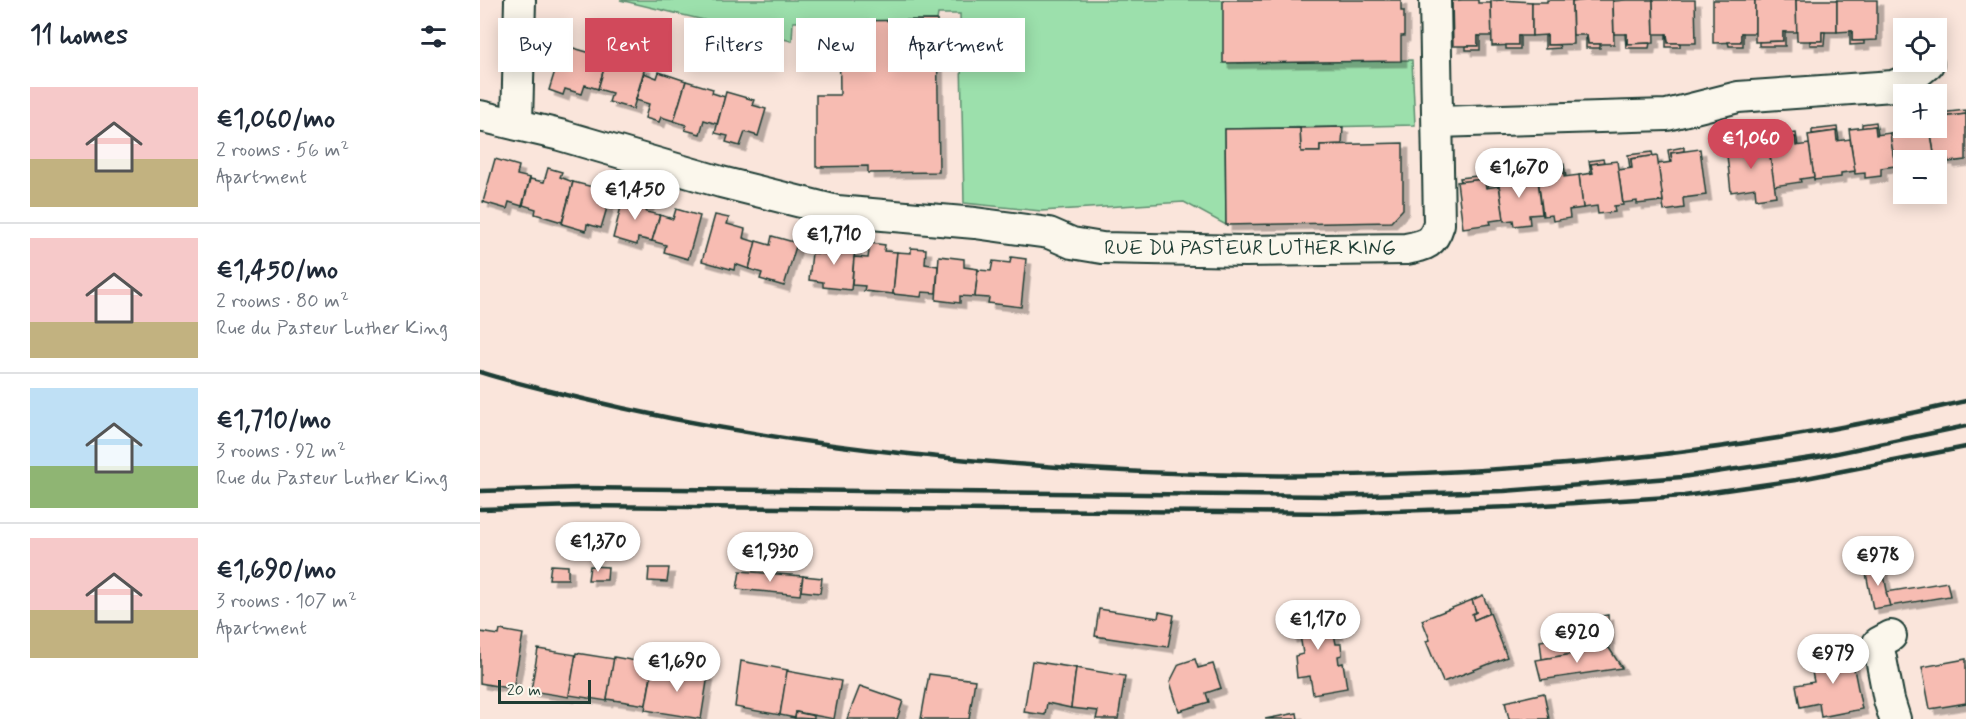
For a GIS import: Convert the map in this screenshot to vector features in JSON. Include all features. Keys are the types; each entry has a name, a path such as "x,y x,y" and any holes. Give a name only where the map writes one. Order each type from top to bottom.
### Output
{"street":[{"path":"517,124 520,0"},
{"name":"RUE DU PASTEUR LUTHER KING","path":"480,116 517,124 721,182 837,211 1049,233 1072,243 1102,248 1245,251 1406,249 1424,246 1435,237 1439,224 1436,0"},
{"path":"1438,122 1667,115 1738,97 1893,86 1910,79 1918,72"},
{"path":"1891,636 1878,644 1895,719"}],"green space":[{"path":"620,0 1238,0 1238,63 1412,60 1415,125 1225,129 1226,225 1184,202 1041,211 964,203 961,72 1025,72 1025,18 960,18 960,14 938,14 937,18 888,18 888,21 876,21 876,18 796,18 796,22 793,22 792,41 784,39 784,18 696,18"}],"building":[{"path":"1223,0 1401,0 1401,11 1404,11 1404,36 1401,36 1401,61 1223,63"},
{"path":"1547,0 1572,0 1573,44 1547,45 1547,35 1532,36 1532,2 1547,2"},
{"path":"1613,0 1614,44 1588,44 1587,35 1573,35 1572,2"},
{"path":"1653,0 1654,43 1627,44 1627,34 1614,34 1613,1"},
{"path":"1653,0 1695,0 1696,43 1668,43 1667,34 1654,34"},
{"path":"1713,0 1755,0 1755,33 1741,33 1741,42 1713,43"},
{"path":"1755,0 1796,0 1797,32 1783,32 1783,41 1755,42"},
{"path":"1796,0 1837,0 1837,32 1822,32 1822,41 1797,41"},
{"path":"1837,0 1877,0 1877,40 1852,41 1852,31 1837,32"},
{"path":"1452,1 1491,3 1492,36 1478,36 1478,46 1453,46"},
{"path":"1491,1 1532,2 1532,36 1518,36 1518,45 1492,46"},
{"path":"888,20 888,72 938,72 939,172 868,173 868,166 816,167 816,95 840,95 840,72 876,72 876,21"},
{"path":"1850,31 1852,31 1852,41 1864,41 1864,44 1850,45"},
{"path":"1783,32 1785,32 1785,46 1759,46 1759,42 1783,41"},
{"path":"1822,32 1825,32 1824,45 1810,45 1810,41 1822,41"},
{"path":"1741,33 1743,33 1743,46 1729,46 1728,42 1741,42"},
{"path":"1625,34 1627,34 1627,44 1650,43 1649,48 1626,48"},
{"path":"1666,34 1668,43 1680,43 1680,47 1666,47"},
{"path":"1547,35 1547,45 1559,45 1560,48 1545,49 1545,36"},
{"path":"1586,35 1588,44 1600,44 1600,48 1586,48"},
{"path":"1478,36 1480,36 1480,50 1466,50 1466,46 1478,46"},
{"path":"1518,36 1520,36 1520,49 1506,49 1506,45 1518,45"},
{"path":"573,48 585,51 585,72 603,72 598,89 585,85 582,94 565,89 563,95 549,90 555,72 573,72"},
{"path":"603,72 644,72 633,109 609,102 612,93 598,89"},
{"path":"659,72 686,81 674,121 661,117 659,122 645,118 649,104 636,100 644,73 657,78"},
{"path":"686,81 713,89 712,93 725,97 717,124 704,120 700,134 685,130 686,125 674,121"},
{"path":"726,92 754,100 752,105 766,109 758,136 745,132 740,146 726,142 728,136 715,133"},
{"path":"1966,110 1966,114 1947,116 1947,112"},
{"path":"1966,114 1966,160 1949,162 1947,150 1933,150 1932,138 1947,138 1947,116"},
{"path":"1876,122 1878,135 1876,135 1875,126 1862,128 1862,124"},
{"path":"1875,126 1876,135 1890,133 1893,166 1881,168 1881,176 1865,178 1865,173 1855,174 1849,129"},
{"path":"1343,127 1342,144 1320,145 1320,152 1301,152 1300,128"},
{"path":"1837,127 1839,140 1837,141 1836,131 1812,134 1812,130"},
{"path":"1300,128 1301,152 1320,152 1320,145 1403,143 1403,209 1391,222 1226,225 1225,129"},
{"path":"1836,131 1837,141 1850,139 1855,171 1841,173 1841,177 1814,180 1808,135"},
{"path":"1796,133 1798,146 1796,146 1795,137 1773,140 1772,136"},
{"path":"1890,133 1893,133 1893,138 1932,138 1933,150 1893,150 1893,153"},
{"path":"1795,137 1796,146 1809,144 1814,177 1800,179 1801,182 1774,186 1768,140"},
{"path":"1756,138 1757,151 1755,151 1754,142 1740,144 1740,140"},
{"path":"1754,142 1755,151 1769,150 1776,196 1756,199 1755,188 1731,192 1726,146"},
{"path":"1684,147 1684,151 1671,153 1672,162 1670,163 1668,150"},
{"path":"1700,149 1706,195 1683,198 1684,208 1664,211 1658,164 1672,162 1671,153"},
{"path":"1652,152 1653,156 1631,159 1632,168 1630,168 1628,155"},
{"path":"1657,155 1663,201 1623,203 1618,170 1632,168 1631,159"},
{"path":"495,159 519,166 517,175 530,178 522,206 509,202 507,209 483,202"},
{"path":"1603,159 1604,162 1591,164 1593,173 1591,173 1589,161"},
{"path":"1617,161 1623,205 1614,206 1615,212 1598,214 1597,206 1583,208 1579,175 1593,173 1591,164"},
{"path":"1564,164 1566,177 1564,177 1563,168 1551,170 1550,166"},
{"path":"548,168 562,172 560,177 573,182 562,222 535,214 536,209 523,205 530,179 544,182"},
{"path":"1563,168 1564,177 1579,175 1583,208 1569,210 1570,218 1553,221 1552,215 1543,216 1537,171"},
{"path":"1525,169 1527,182 1525,182 1524,173 1511,175 1511,171"},
{"path":"1524,173 1525,182 1538,180 1542,214 1529,215 1530,224 1514,226 1513,220 1504,221 1498,177"},
{"path":"1486,175 1488,187 1486,188 1484,179 1461,182 1460,178"},
{"path":"1484,179 1486,188 1499,186 1504,219 1490,221 1491,224 1463,228 1457,182"},
{"path":"573,182 597,188 595,197 609,201 601,228 587,224 586,231 562,224"},
{"path":"624,195 649,202 646,212 660,215 652,241 638,238 637,245 613,238"},
{"path":"676,209 700,216 688,259 664,252 666,245 652,241 660,215 673,219"},
{"path":"715,215 729,218 727,224 745,229 743,238 756,242 749,269 735,264 734,270 702,261"},
{"path":"772,236 797,243 784,286 760,279 762,273 749,269 756,241 770,245"},
{"path":"827,239 842,241 842,246 855,248 851,290 823,287 823,282 809,280 812,253 826,254"},
{"path":"870,243 885,245 884,251 897,252 893,294 864,291 865,286 852,285 854,257 868,258"},
{"path":"911,248 926,249 925,264 938,266 936,293 922,292 921,297 893,294 897,252 911,253"},
{"path":"939,256 964,259 964,267 978,269 975,297 960,296 960,303 936,300"},
{"path":"1011,257 1026,259 1021,307 988,303 989,298 975,297 978,270 991,271 993,261 1010,263"},
{"path":"551,565 568,566 568,579 549,579"},
{"path":"1882,565 1890,606 1873,609 1865,568"},
{"path":"590,566 608,567 607,580 588,580"},
{"path":"649,568 669,568 667,582 648,581"},
{"path":"740,571 803,576 800,595 737,589"},
{"path":"803,576 822,578 820,593 801,591"},
{"path":"1947,582 1950,596 1890,606 1886,592"},
{"path":"1483,595 1490,613 1474,620 1472,614 1476,612 1472,600"},
{"path":"1472,600 1476,612 1472,614 1474,620 1490,613 1507,657 1443,682 1426,641 1430,640 1422,620"},
{"path":"1099,609 1158,618 1159,612 1174,615 1168,647 1095,636"},
{"path":"1287,612 1334,613 1338,634 1334,634 1336,644 1341,644 1342,655 1338,656 1339,664 1343,663 1347,688 1313,694 1310,676 1297,678 1295,656 1303,654 1300,635 1291,637"},
{"path":"1608,615 1609,648 1542,659 1540,641 1570,636 1568,626 1591,623 1590,618"},
{"path":"500,630 523,634 513,689 480,683 480,632 499,635"},
{"path":"1849,644 1862,709 1821,717 1819,703 1800,707 1796,685 1814,682 1811,667 1827,663 1825,650"},
{"path":"1609,648 1622,668 1541,680 1536,660"},
{"path":"538,649 576,655 569,697 531,691"},
{"path":"576,653 614,659 607,701 569,695"},
{"path":"614,657 653,664 646,705 607,699"},
{"path":"1195,659 1198,668 1213,664 1221,688 1206,693 1209,702 1179,711 1170,682 1179,664"},
{"path":"1966,659 1966,703 1930,709 1922,667"},
{"path":"741,661 788,670 780,715 735,707"},
{"path":"1032,661 1076,668 1071,708 1047,703 1045,715 1024,712"},
{"path":"653,666 708,675 701,719 645,710"},
{"path":"1076,668 1125,676 1118,719 1096,719 1098,711 1071,708"},
{"path":"787,671 841,681 834,719 796,712 795,718 780,715"},
{"path":"929,674 975,680 969,719 921,719"},
{"path":"860,686 903,701 897,719 847,719"},
{"path":"1544,693 1549,719 1509,719 1505,702"},
{"path":"796,712 814,716 814,719 795,718"},
{"path":"1297,713 1298,719 1265,719"}],"railway":[{"path":"480,372 616,407 783,438 909,454 1041,466 1174,473 1307,475 1440,472 1573,463 1705,449 1836,428 1966,401"},
{"path":"480,491 580,488 1332,496 1504,491 1682,477 1818,457 1966,426"},
{"path":"480,509 579,506 1335,513 1512,507 1684,496 1796,480 1966,447"}]}
